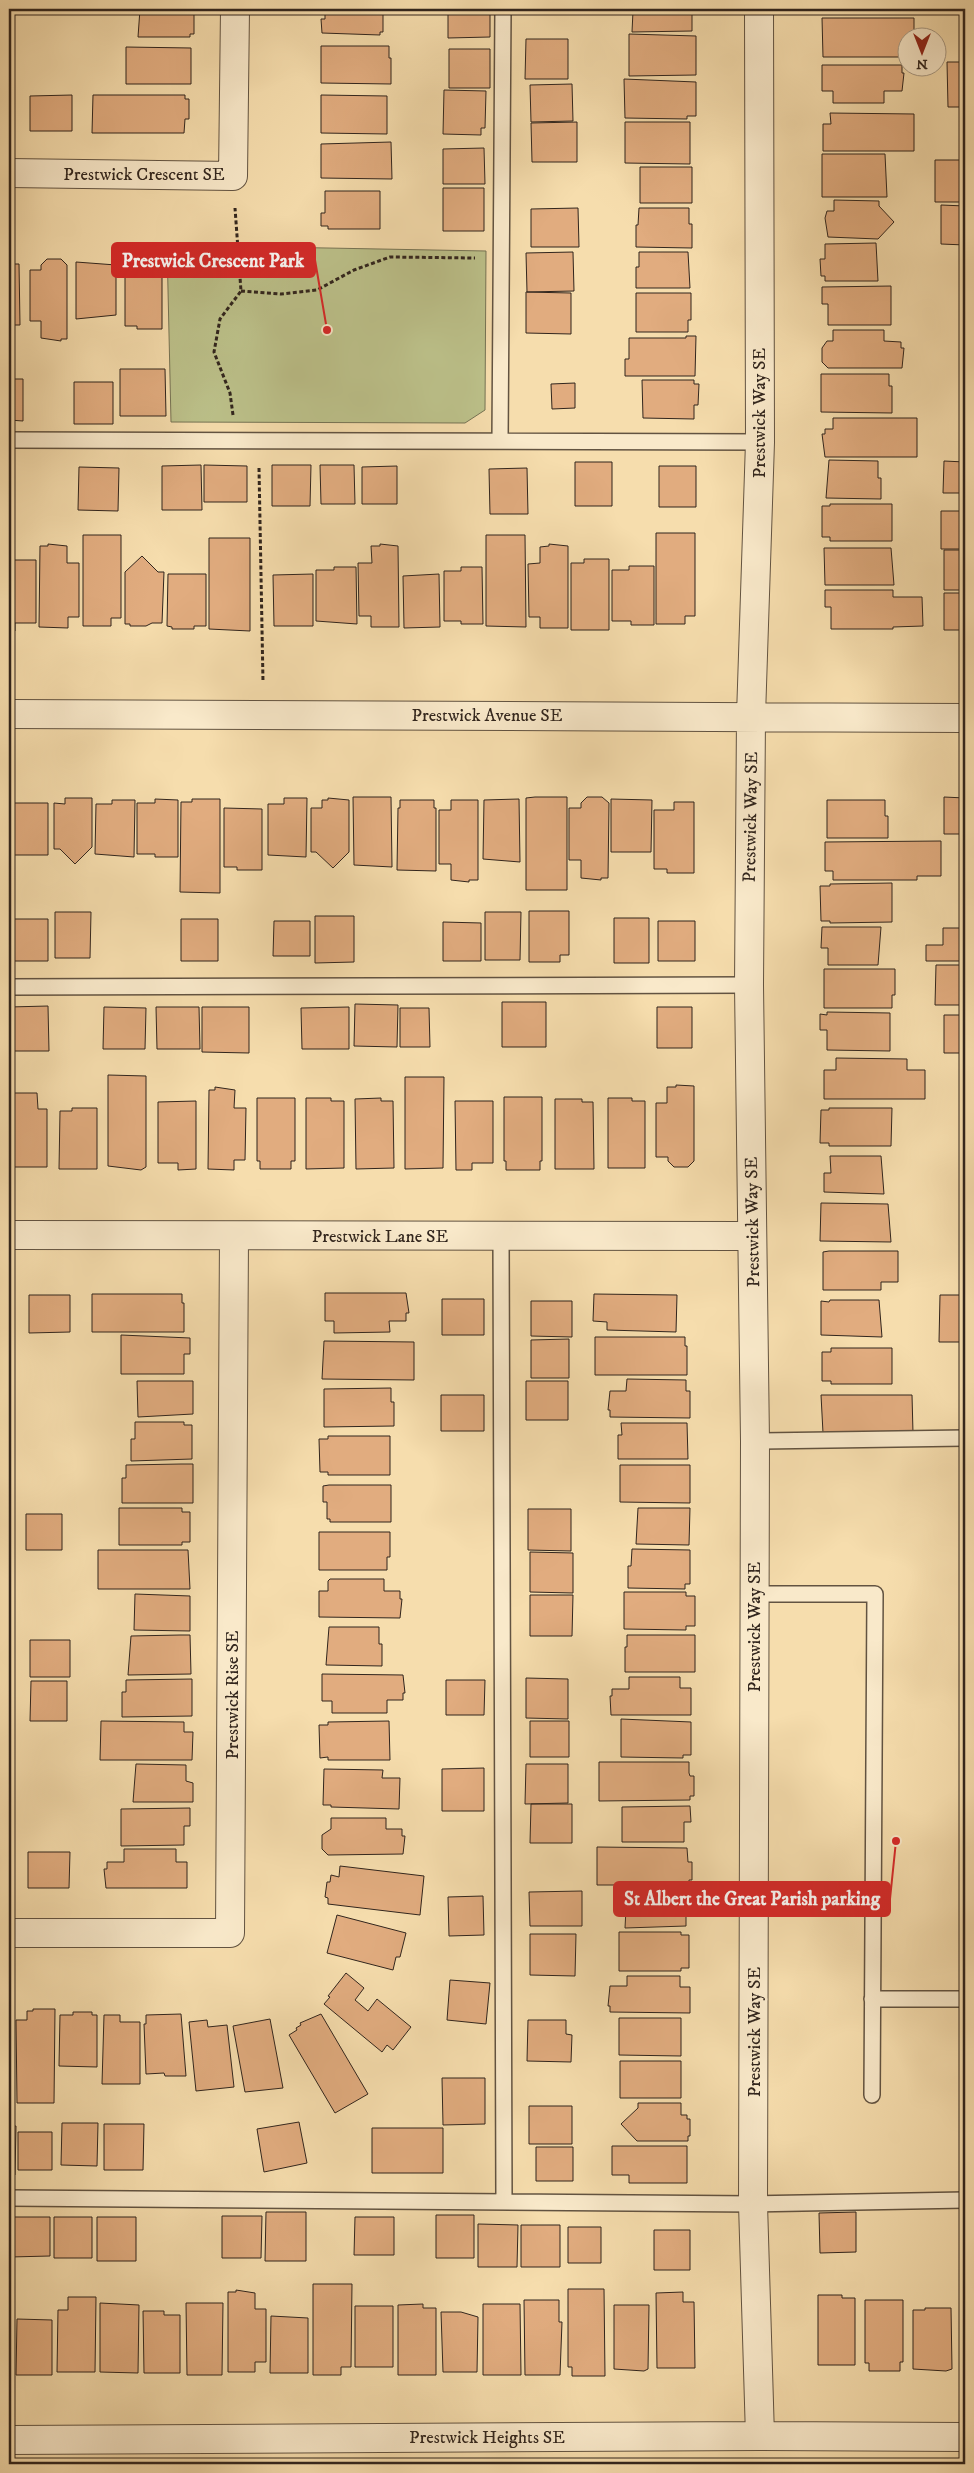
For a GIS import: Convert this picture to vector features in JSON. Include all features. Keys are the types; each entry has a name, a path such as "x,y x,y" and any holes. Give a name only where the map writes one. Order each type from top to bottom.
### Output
{"street":[{"name":"Prestwick Crescent SE","path":"9,173 233,176 235,9"},
{"name":"Prestwick Way SE","path":"758,9 760,442 752,716 749,985 755,1441 754,2204 760,2436"},
{"name":"Prestwick Avenue SE","path":"9,714 965,718"},
{"name":"Prestwick Lane SE","path":"9,1235 752,1236"},
{"name":"Prestwick Rise SE","path":"9,1933 230,1933 234,1236"},
{"name":"Prestwick Heights SE","path":"9,2440 760,2436 965,2437"}],"lane":[{"path":"500,441 503,9"},
{"path":"9,440 760,442"},
{"path":"9,987 749,985"},
{"path":"501,1236 504,2202"},
{"path":"755,1441 965,1438"},
{"path":"754,1594 875,1594 872,2095"},
{"path":"754,1900 873,1902"},
{"path":"872,1999 965,1999"},
{"path":"9,2198 754,2204 965,2200"}],"path":[{"path":"233,176 241,291 220,319 214,352 230,393 236,440"},
{"path":"241,291 281,294 317,290 354,270 390,257 501,258"},
{"path":"259,440 263,715"}],"green space":[{"path":"167,245 486,251 485,410 465,423 171,422"}],"building":[{"path":"140,9 190,9 190,13 194,13 194,34 190,34 190,37 138,37"},
{"path":"325,9 383,9 383,32 380,32 380,35 322,33 321,19 325,19"},
{"path":"448,9 490,9 490,37 448,38"},
{"path":"636,9 686,9 692,11 692,31 632,32 633,11"},
{"path":"942,9 965,9 965,27 961,27 961,11 942,11"},
{"path":"822,18 914,18 914,28 896,28 896,57 823,57"},
{"path":"629,34 696,36 696,75 629,76"},
{"path":"526,39 568,39 568,79 525,79"},
{"path":"321,46 389,46 391,84 321,83"},
{"path":"126,47 191,48 191,84 126,84"},
{"path":"449,49 490,49 490,88 449,88"},
{"path":"947,62 965,62 965,107 948,107"},
{"path":"822,65 896,65 896,78 903,78 902,91 884,91 884,103 833,103 833,91 822,91"},
{"path":"624,79 696,82 696,116 687,116 687,119 625,118"},
{"path":"572,84 573,121 531,122 530,85"},
{"path":"444,90 486,91 485,128 481,128 481,135 443,134"},
{"path":"72,95 72,131 30,131 30,96"},
{"path":"93,95 185,95 185,99 189,99 189,119 185,119 184,133 92,133"},
{"path":"321,95 387,96 387,134 321,133"},
{"path":"830,113 914,114 914,151 823,151 823,124 831,124"},
{"path":"577,122 577,162 532,162 531,123"},
{"path":"625,122 690,122 690,164 625,163"},
{"path":"391,142 392,179 321,178 321,144"},
{"path":"484,148 485,184 443,184 443,149"},
{"path":"822,154 885,154 887,197 822,197"},
{"path":"935,160 965,160 965,202 935,202"},
{"path":"640,167 692,167 692,203 640,203"},
{"path":"443,188 484,188 484,231 443,231"},
{"path":"325,191 380,191 380,229 328,229 328,226 321,226 321,213 325,213"},
{"path":"834,200 879,201 879,206 894,222 878,239 828,237 825,218 827,211 834,211"},
{"path":"941,205 965,206 965,245 941,244"},
{"path":"578,208 579,247 531,247 531,209"},
{"path":"639,208 689,208 689,224 692,224 692,248 636,247 636,225 638,225"},
{"path":"876,243 878,281 825,281 825,276 821,276 820,259 825,259 825,244"},
{"path":"573,252 574,291 527,292 526,253"},
{"path":"639,252 688,252 690,288 636,288 636,267 639,267"},
{"path":"125,258 162,258 162,329 137,329 137,326 125,326"},
{"path":"47,259 61,259 67,265 67,339 61,339 61,341 41,338 41,321 30,321 30,270 41,270 41,265"},
{"path":"76,262 116,265 116,315 76,319"},
{"path":"9,264 19,264 20,325 9,325"},
{"path":"891,286 891,325 828,325 828,304 822,304 822,287"},
{"path":"526,292 571,293 571,334 526,333"},
{"path":"636,293 691,293 691,320 688,320 688,332 636,332"},
{"path":"833,330 884,330 884,341 901,342 901,348 904,348 902,368 828,368 822,362 822,348 827,341 833,341"},
{"path":"686,336 696,336 695,376 625,376 625,359 629,359 629,338 686,338"},
{"path":"120,369 165,369 166,416 120,416"},
{"path":"821,374 889,374 889,386 892,386 892,413 821,412"},
{"path":"9,379 23,379 23,421 9,420"},
{"path":"642,380 694,380 694,384 699,384 698,405 694,405 694,419 643,418"},
{"path":"74,382 113,382 113,424 74,424"},
{"path":"575,383 575,408 552,409 551,384"},
{"path":"833,418 917,418 917,457 825,457 822,434 825,434 825,429 833,429"},
{"path":"829,460 878,461 878,478 881,478 881,499 826,498"},
{"path":"944,461 965,462 965,493 943,493"},
{"path":"575,462 612,462 612,506 575,506"},
{"path":"201,465 202,510 162,510 162,466"},
{"path":"204,465 247,466 247,502 204,502"},
{"path":"272,465 311,465 310,506 272,506"},
{"path":"320,465 354,465 355,504 321,504"},
{"path":"397,466 397,504 362,504 362,467"},
{"path":"659,466 696,466 696,507 659,507"},
{"path":"79,467 119,468 118,511 78,510"},
{"path":"527,468 528,514 490,514 489,469"},
{"path":"830,504 892,504 892,541 830,541 830,537 822,537 822,506 830,506"},
{"path":"941,511 965,511 965,549 941,549"},
{"path":"656,533 695,533 695,616 685,616 685,624 656,624"},
{"path":"83,535 121,535 121,618 111,618 111,626 83,626"},
{"path":"486,535 525,535 526,627 486,626"},
{"path":"209,538 250,538 250,631 209,629"},
{"path":"48,544 67,546 67,563 79,563 79,617 68,617 68,628 39,627 40,546 48,546"},
{"path":"380,544 398,546 399,627 371,627 371,616 359,616 358,563 372,563 371,546 380,546"},
{"path":"549,544 568,546 568,628 540,628 540,617 529,617 528,564 540,563 540,547 549,546"},
{"path":"824,548 891,548 894,585 825,585"},
{"path":"944,550 965,550 965,590 944,590"},
{"path":"142,556 158,572 164,572 162,623 130,626 130,624 125,624 125,572"},
{"path":"584,559 609,559 609,630 571,630 571,563 584,563"},
{"path":"9,560 36,560 36,623 15,623 15,631 9,630"},
{"path":"629,566 654,566 654,625 631,625 631,621 612,621 612,570 629,570"},
{"path":"334,567 356,567 357,624 316,621 316,570 334,570"},
{"path":"461,567 482,567 483,624 461,624 461,621 444,621 444,571 461,571"},
{"path":"168,574 206,574 206,626 194,626 194,629 172,629 172,627 167,626"},
{"path":"313,574 313,626 274,626 273,575"},
{"path":"439,574 440,627 404,628 403,576"},
{"path":"825,590 893,590 893,597 922,597 923,626 893,627 893,629 831,629 831,607 825,607"},
{"path":"944,593 965,593 965,630 944,630"},
{"path":"353,797 391,797 392,867 354,865"},
{"path":"567,797 567,890 526,890 526,798"},
{"path":"587,797 602,797 609,803 608,878 601,878 601,880 581,878 581,860 569,860 569,808 581,808 581,803"},
{"path":"944,797 965,798 965,834 944,834"},
{"path":"65,798 92,798 92,847 75,864 60,849 54,849 54,803 65,804"},
{"path":"284,798 307,798 306,857 268,855 268,804 284,804"},
{"path":"328,798 349,800 349,852 333,868 316,852 311,852 311,808 322,808 322,800 328,800"},
{"path":"155,799 178,800 178,857 155,857 155,854 137,854 137,803 155,803"},
{"path":"192,799 220,799 220,893 180,892 181,802 192,802"},
{"path":"519,799 520,862 483,859 484,800"},
{"path":"611,799 652,800 651,852 611,852"},
{"path":"112,800 135,800 134,857 95,854 96,804 112,804"},
{"path":"400,800 434,800 434,808 436,808 436,871 397,870 398,808 400,808"},
{"path":"451,800 478,800 478,880 469,880 469,882 451,880 451,864 439,864 439,810 451,810"},
{"path":"827,800 885,800 885,816 888,816 888,838 827,838"},
{"path":"674,802 694,802 694,873 667,873 667,869 654,869 654,810 674,810"},
{"path":"9,803 48,803 48,855 9,855"},
{"path":"224,808 262,809 262,870 237,870 237,867 224,867"},
{"path":"941,841 941,876 917,876 917,880 833,880 833,871 825,871 825,842"},
{"path":"892,883 892,922 830,923 830,921 821,921 820,886 830,886 830,884"},
{"path":"529,911 569,911 569,955 560,955 560,962 529,962"},
{"path":"55,912 91,912 90,958 55,958"},
{"path":"485,912 521,912 520,960 485,960"},
{"path":"315,916 354,916 354,962 315,963"},
{"path":"614,918 649,918 649,963 614,963"},
{"path":"9,919 48,919 48,961 9,961"},
{"path":"181,919 218,919 218,961 181,961"},
{"path":"274,921 310,921 310,956 273,956"},
{"path":"658,921 695,921 695,961 658,961"},
{"path":"443,922 481,923 481,961 443,961"},
{"path":"822,927 881,927 878,965 828,965 828,948 821,948"},
{"path":"943,928 965,928 965,961 926,961 926,945 943,945"},
{"path":"936,965 965,965 965,1005 935,1005"},
{"path":"824,969 895,969 895,995 892,995 892,1008 824,1008"},
{"path":"502,1002 546,1002 546,1047 502,1047"},
{"path":"355,1004 398,1005 397,1047 354,1046"},
{"path":"48,1006 49,1051 9,1051 9,1007"},
{"path":"104,1007 146,1008 145,1049 103,1049"},
{"path":"156,1007 199,1007 200,1049 157,1049"},
{"path":"202,1007 249,1007 249,1053 202,1052"},
{"path":"349,1007 349,1049 302,1049 301,1008"},
{"path":"657,1007 692,1007 692,1048 657,1048"},
{"path":"400,1008 429,1008 430,1047 400,1047"},
{"path":"827,1012 890,1013 890,1051 827,1050 827,1030 820,1030 820,1014 827,1015"},
{"path":"944,1015 965,1015 965,1053 944,1053"},
{"path":"836,1058 907,1059 907,1070 925,1070 925,1099 824,1099 824,1070 836,1070"},
{"path":"108,1075 146,1076 146,1167 141,1170 108,1166"},
{"path":"405,1077 444,1077 443,1168 405,1169"},
{"path":"676,1085 694,1086 694,1161 688,1167 674,1167 668,1161 668,1157 656,1157 656,1103 667,1103 667,1087 676,1087"},
{"path":"215,1087 235,1090 234,1108 246,1108 245,1160 234,1160 234,1170 208,1169 209,1090 215,1090"},
{"path":"9,1093 37,1093 38,1109 47,1109 47,1167 11,1167"},
{"path":"504,1097 542,1097 542,1161 540,1161 540,1170 506,1170 506,1161 504,1161"},
{"path":"257,1098 295,1098 295,1161 291,1161 291,1169 260,1169 260,1161 257,1161"},
{"path":"306,1098 331,1098 331,1101 344,1101 344,1168 306,1169"},
{"path":"381,1098 381,1101 393,1101 394,1168 356,1169 355,1099"},
{"path":"608,1098 632,1098 632,1101 645,1101 645,1168 608,1168"},
{"path":"555,1099 582,1099 582,1102 593,1102 594,1169 555,1169"},
{"path":"196,1101 196,1169 178,1170 178,1163 158,1163 158,1102"},
{"path":"455,1101 493,1101 493,1163 472,1163 472,1170 456,1170"},
{"path":"72,1108 97,1108 97,1169 59,1169 60,1111 72,1111"},
{"path":"829,1108 892,1108 891,1146 829,1146 829,1143 820,1143 821,1110 829,1110"},
{"path":"830,1156 881,1156 884,1194 824,1192 824,1173 831,1173"},
{"path":"821,1203 888,1204 891,1242 820,1241"},
{"path":"898,1251 898,1282 881,1282 881,1290 823,1290 823,1252"},
{"path":"325,1293 406,1293 409,1313 406,1313 406,1321 389,1321 390,1332 334,1333 334,1321 325,1321"},
{"path":"92,1294 182,1294 182,1303 184,1303 184,1332 92,1332"},
{"path":"594,1294 677,1295 676,1332 607,1330 607,1322 593,1321"},
{"path":"29,1295 70,1295 70,1332 29,1333"},
{"path":"940,1295 965,1295 965,1342 939,1342"},
{"path":"442,1299 484,1299 484,1335 442,1335"},
{"path":"830,1300 879,1300 882,1337 821,1335 821,1301 829,1302"},
{"path":"531,1301 572,1301 572,1337 531,1336"},
{"path":"121,1335 190,1338 190,1354 184,1354 184,1374 121,1374"},
{"path":"595,1337 685,1337 685,1346 687,1346 687,1375 595,1375"},
{"path":"569,1339 569,1378 531,1378 531,1340"},
{"path":"324,1341 414,1342 414,1380 322,1379"},
{"path":"831,1348 892,1348 892,1384 831,1384 831,1381 822,1381 822,1352 831,1352"},
{"path":"627,1379 686,1380 686,1391 690,1391 690,1418 610,1417 610,1410 608,1410 610,1391 626,1391"},
{"path":"137,1381 193,1381 193,1414 138,1417"},
{"path":"526,1381 568,1381 568,1420 526,1420"},
{"path":"391,1388 391,1402 394,1402 394,1426 324,1427 324,1389"},
{"path":"441,1395 484,1395 484,1431 441,1431"},
{"path":"821,1395 912,1395 913,1433 823,1433"},
{"path":"135,1422 184,1422 184,1425 192,1425 192,1459 131,1461 131,1439 135,1439"},
{"path":"621,1423 687,1423 688,1459 618,1459 618,1435 622,1435"},
{"path":"328,1436 390,1436 390,1475 328,1475 328,1472 320,1472 319,1439 328,1439"},
{"path":"193,1464 193,1503 122,1503 122,1478 126,1478 126,1465"},
{"path":"620,1465 690,1465 690,1503 620,1502"},
{"path":"391,1485 391,1522 330,1522 330,1519 327,1519 327,1502 323,1502 323,1486"},
{"path":"119,1508 182,1508 182,1512 190,1512 190,1542 182,1542 182,1545 119,1545"},
{"path":"638,1508 690,1508 689,1545 636,1544"},
{"path":"528,1509 571,1509 571,1551 528,1550"},
{"path":"26,1514 62,1514 62,1550 26,1550"},
{"path":"319,1532 390,1532 390,1557 387,1557 387,1570 319,1570"},
{"path":"632,1549 690,1550 690,1584 685,1584 685,1589 628,1588 628,1566 631,1566"},
{"path":"98,1550 188,1550 190,1589 98,1589"},
{"path":"530,1552 573,1553 573,1593 530,1592"},
{"path":"330,1579 384,1579 384,1591 400,1591 400,1599 402,1599 400,1618 319,1617 319,1591 328,1591 328,1581"},
{"path":"624,1592 686,1592 686,1596 695,1596 695,1626 686,1626 686,1630 624,1629"},
{"path":"135,1594 190,1596 190,1631 134,1630"},
{"path":"530,1595 573,1595 572,1636 530,1636"},
{"path":"329,1627 379,1627 379,1644 382,1644 382,1666 326,1665"},
{"path":"190,1635 191,1674 128,1675 131,1636"},
{"path":"627,1635 695,1635 695,1672 625,1672"},
{"path":"30,1640 70,1640 70,1677 30,1677"},
{"path":"322,1674 403,1675 405,1693 403,1693 403,1700 387,1700 387,1713 332,1713 332,1701 322,1701"},
{"path":"629,1677 680,1677 680,1688 691,1688 691,1715 611,1715 610,1696 612,1696 612,1689 629,1689"},
{"path":"526,1678 568,1679 568,1719 526,1718"},
{"path":"192,1679 192,1716 122,1717 122,1692 126,1692 126,1680"},
{"path":"446,1680 485,1680 484,1715 446,1715"},
{"path":"31,1681 67,1681 67,1721 30,1721"},
{"path":"621,1719 691,1722 691,1755 683,1755 683,1758 621,1757"},
{"path":"101,1721 184,1722 184,1732 193,1732 192,1760 100,1760"},
{"path":"389,1721 390,1760 328,1760 328,1757 320,1758 319,1725 328,1725 328,1722"},
{"path":"530,1721 569,1721 569,1757 530,1757"},
{"path":"599,1762 689,1762 690,1776 694,1776 694,1796 690,1796 690,1800 599,1801"},
{"path":"136,1764 186,1765 186,1781 193,1783 193,1802 133,1802"},
{"path":"526,1764 568,1764 568,1803 525,1804"},
{"path":"484,1768 484,1811 442,1811 442,1769"},
{"path":"324,1769 383,1770 382,1778 400,1778 399,1809 331,1807 331,1805 323,1805"},
{"path":"531,1804 572,1804 572,1843 530,1843"},
{"path":"690,1806 691,1822 684,1822 684,1842 622,1842 622,1807"},
{"path":"190,1808 190,1826 184,1826 184,1845 121,1846 121,1809"},
{"path":"331,1818 386,1818 386,1829 402,1829 402,1836 405,1836 403,1854 328,1855 322,1849 322,1835 331,1829"},
{"path":"597,1847 687,1848 688,1862 692,1862 692,1880 689,1880 689,1885 597,1885"},
{"path":"124,1849 176,1849 176,1862 187,1862 187,1888 106,1888 104,1869 107,1869 107,1862 124,1862"},
{"path":"28,1852 70,1852 69,1888 28,1888"},
{"path":"340,1866 424,1876 420,1915 328,1904 328,1898 325,1897 327,1882 330,1882 331,1875 339,1877"},
{"path":"627,1890 686,1892 686,1926 625,1928"},
{"path":"582,1891 582,1926 530,1926 529,1892"},
{"path":"483,1896 484,1935 449,1936 448,1897"},
{"path":"337,1915 406,1933 400,1957 396,1957 393,1970 327,1953"},
{"path":"619,1932 681,1932 681,1935 689,1935 689,1968 681,1968 681,1971 619,1971"},
{"path":"530,1934 576,1934 575,1976 530,1975"},
{"path":"346,1973 364,1988 355,2000 368,2011 377,1999 411,2027 393,2050 387,2045 382,2052 324,2004"},
{"path":"627,1976 680,1976 680,1987 690,1987 690,2013 610,2012 610,2006 608,2006 610,1986 627,1986"},
{"path":"450,1980 490,1983 486,2024 447,2020"},
{"path":"33,2009 55,2009 54,2103 17,2103 16,2020 27,2020 27,2011 33,2011"},
{"path":"9,2010 12,2010 12,2072 9,2073"},
{"path":"73,2012 92,2012 92,2015 97,2015 97,2067 59,2066 60,2015 73,2015"},
{"path":"181,2014 186,2076 165,2076 164,2073 146,2074 144,2024 146,2024 146,2015"},
{"path":"321,2014 368,2094 335,2113 289,2035 297,2030 296,2028 301,2025 300,2023"},
{"path":"104,2015 120,2015 120,2022 140,2022 140,2084 102,2084"},
{"path":"619,2018 681,2018 681,2056 619,2055"},
{"path":"270,2019 283,2088 245,2092 233,2026"},
{"path":"207,2020 208,2027 227,2025 234,2087 196,2091 189,2022"},
{"path":"528,2020 566,2020 566,2034 572,2035 571,2062 527,2061"},
{"path":"620,2061 681,2061 681,2098 620,2098"},
{"path":"442,2078 485,2078 485,2124 443,2125"},
{"path":"638,2103 681,2103 681,2115 687,2115 687,2119 690,2119 690,2136 688,2136 688,2141 637,2141 621,2124 638,2108"},
{"path":"529,2106 572,2106 572,2144 529,2144"},
{"path":"299,2122 307,2163 264,2172 257,2129"},
{"path":"62,2123 98,2123 97,2166 61,2165"},
{"path":"104,2124 144,2124 143,2170 104,2170"},
{"path":"9,2126 16,2126 15,2175 9,2175"},
{"path":"372,2128 443,2128 443,2173 372,2173"},
{"path":"18,2132 52,2132 52,2170 18,2170"},
{"path":"612,2146 687,2146 687,2183 629,2183 629,2175 612,2175"},
{"path":"536,2147 573,2147 573,2181 536,2181"},
{"path":"266,2212 306,2212 306,2261 265,2261"},
{"path":"856,2212 856,2252 820,2253 819,2213"},
{"path":"961,2213 965,2213 965,2251 961,2251"},
{"path":"436,2215 474,2215 474,2258 436,2258"},
{"path":"222,2216 262,2216 261,2258 222,2258"},
{"path":"10,2217 50,2217 50,2256 10,2257"},
{"path":"54,2217 92,2217 92,2258 54,2258"},
{"path":"97,2217 136,2217 136,2261 97,2261"},
{"path":"355,2217 394,2217 394,2255 354,2255"},
{"path":"478,2224 518,2225 517,2267 478,2267"},
{"path":"521,2225 560,2225 560,2267 521,2267"},
{"path":"568,2227 601,2227 601,2263 568,2263"},
{"path":"654,2230 690,2230 690,2270 654,2270"},
{"path":"10,2282 10,2366 9,2366"},
{"path":"313,2284 352,2284 351,2367 341,2367 341,2375 313,2375"},
{"path":"568,2289 604,2289 605,2376 572,2376 572,2367 568,2367"},
{"path":"236,2290 255,2293 255,2309 266,2309 266,2362 255,2362 255,2372 228,2372 228,2292 236,2292"},
{"path":"962,2290 965,2290 965,2369 964,2361 962,2361"},
{"path":"683,2292 683,2302 694,2302 695,2368 657,2368 656,2293"},
{"path":"818,2295 842,2295 842,2298 855,2298 855,2365 818,2365"},
{"path":"68,2297 96,2297 95,2372 57,2372 58,2310 68,2310"},
{"path":"524,2300 559,2300 559,2322 562,2322 560,2375 525,2375"},
{"path":"865,2300 903,2300 903,2362 900,2362 900,2371 869,2371 869,2363 865,2363"},
{"path":"100,2303 139,2305 138,2373 100,2372"},
{"path":"186,2303 223,2303 222,2375 187,2375"},
{"path":"423,2304 423,2308 436,2308 436,2375 398,2375 398,2305"},
{"path":"483,2304 520,2304 521,2375 483,2375"},
{"path":"614,2305 649,2305 648,2369 644,2371 614,2369"},
{"path":"355,2306 393,2306 393,2367 355,2367"},
{"path":"925,2308 951,2308 952,2369 946,2371 913,2369 913,2310 925,2310"},
{"path":"143,2311 164,2311 164,2315 180,2315 180,2373 144,2373"},
{"path":"441,2312 461,2312 478,2317 477,2372 443,2372"},
{"path":"271,2316 308,2318 308,2373 270,2373"},
{"path":"17,2319 52,2320 52,2375 16,2375"}],"place":[{"name":"Prestwick Crescent Park","path":"327,330"},
{"name":"St Albert the Great Parish parking","path":"896,1841"}]}
